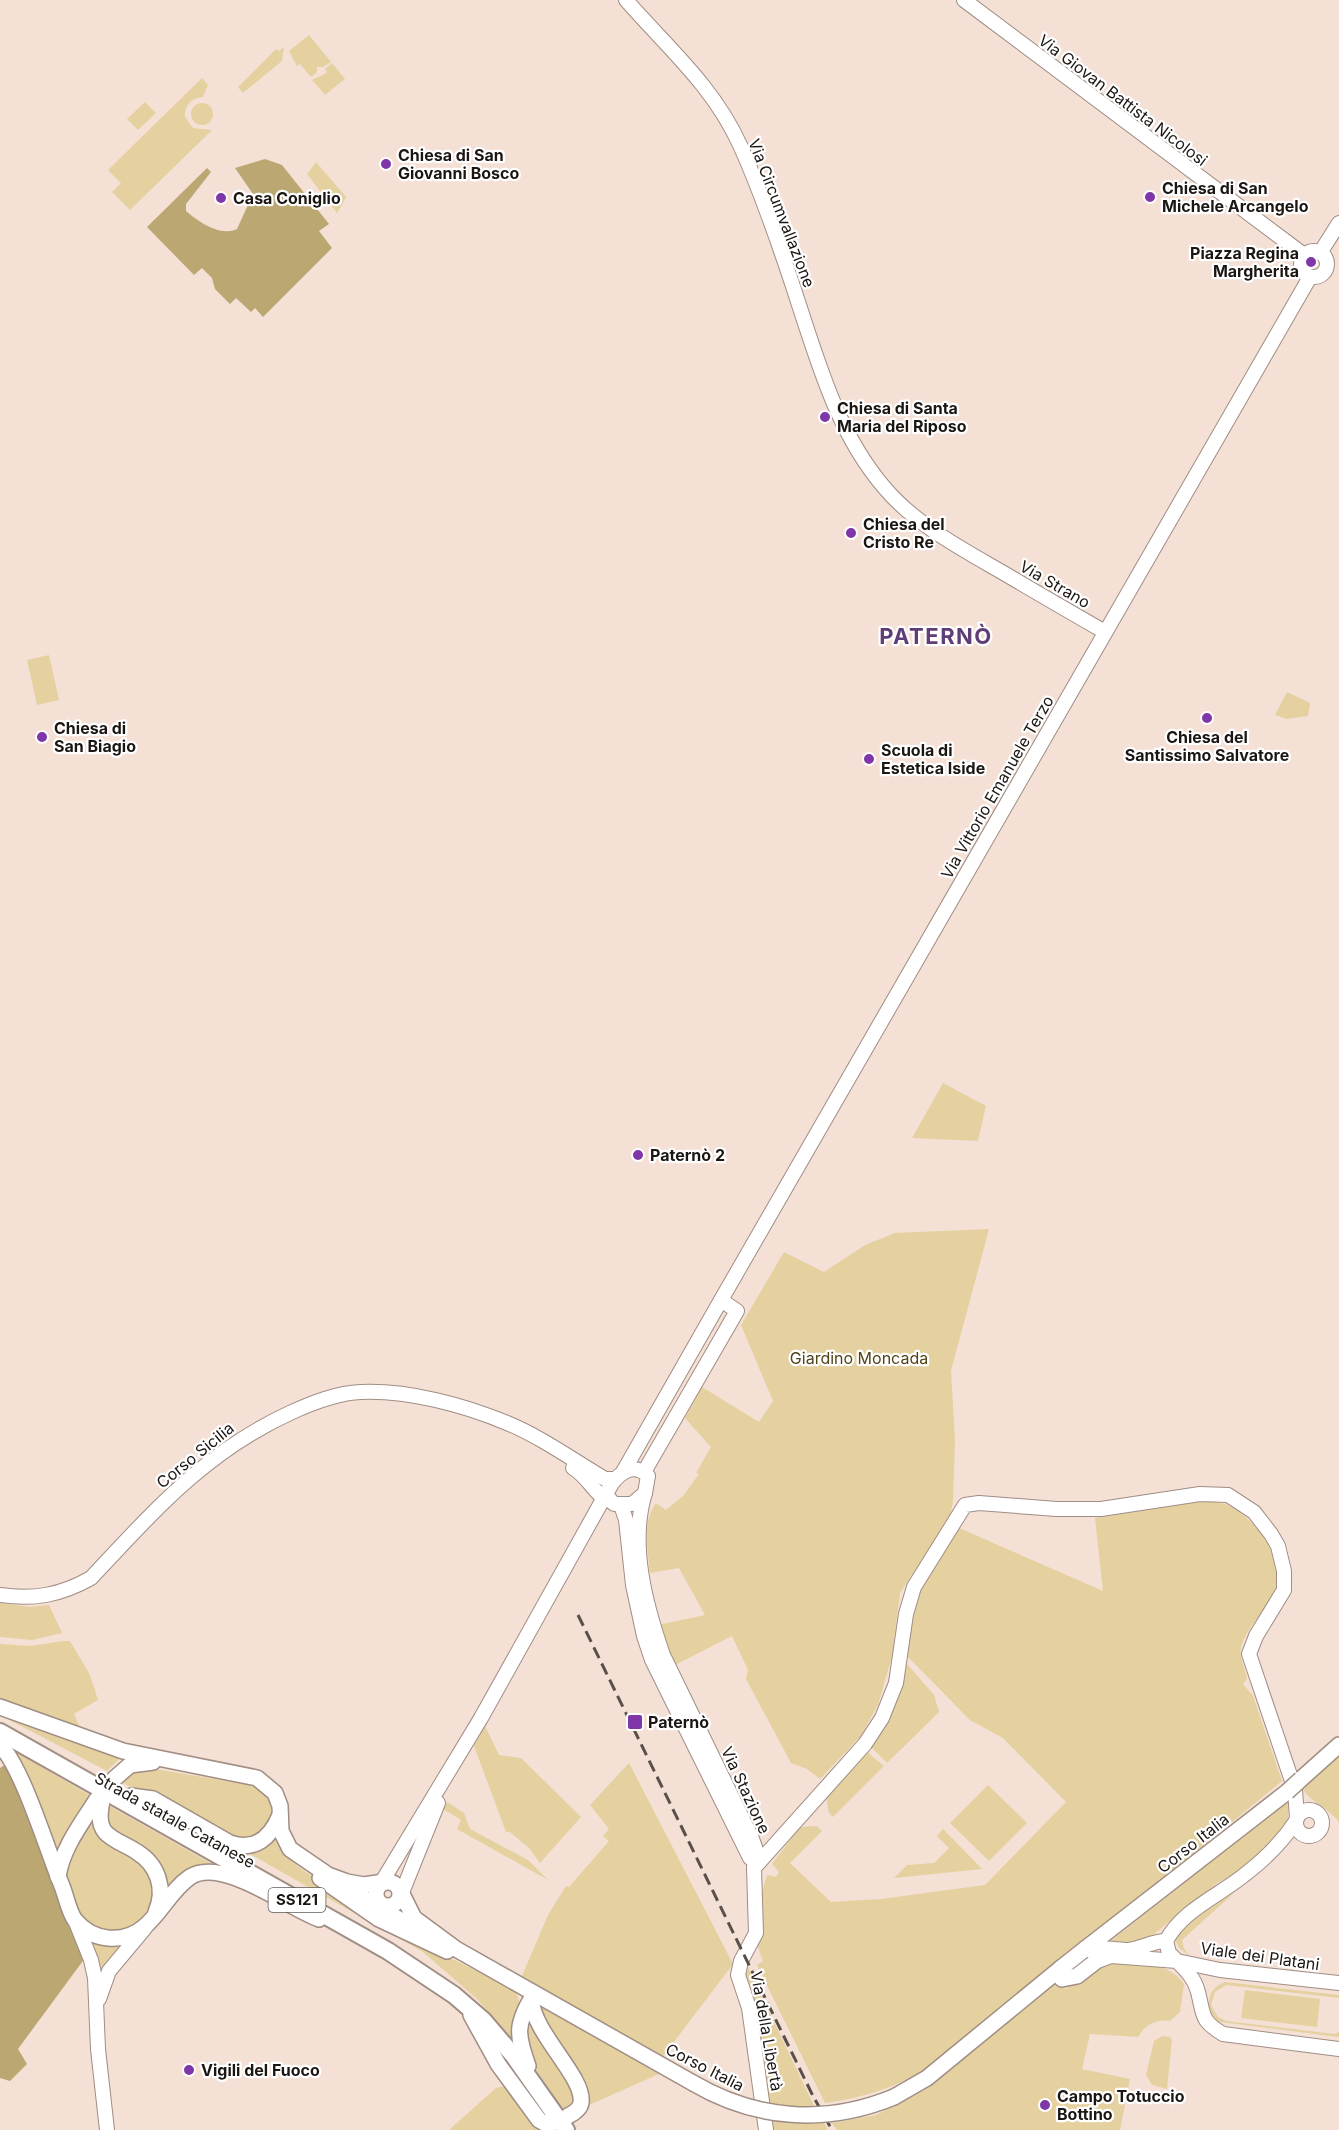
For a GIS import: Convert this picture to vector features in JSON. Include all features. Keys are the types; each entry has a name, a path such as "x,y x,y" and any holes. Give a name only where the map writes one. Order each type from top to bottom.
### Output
{"main road":[{"path":"0,1707 139,1755 257,1778 275,1793 281,1812 281,1831 290,1849 305,1867 379,1918 499,1973"},
{"name":"Strada statale Catanese","path":"0,1721 420,1958 484,2013 528,2066 560,2121"},
{"name":"Strada statale Catanese","path":"0,1732 388,1951 454,1995 475,2012 513,2055 560,2121"},
{"path":"0,1745 20,1777 75,1920 102,1937 111,1939 134,1935 151,1920 191,1876 206,1871 233,1877 310,1916 353,1932"},
{"name":"Corso Italia","path":"400,1896 414,1918 456,1949 499,1973 533,1996 736,2104 783,2115 816,2116 848,2112 894,2097 927,2078 1034,1992 1094,1952 1122,1922 1294,1787 1339,1745"},
{"path":"139,1755 126,1761 112,1778 130,1765 165,1761"},
{"path":"131,1796 153,1799 230,1843 243,1846 258,1844 268,1837 281,1812"},
{"path":"58,1877 60,1864 67,1849 99,1800 100,1822 104,1831 139,1853 155,1870 161,1894 151,1920"},
{"path":"290,1849 328,1875 357,1885 382,1883 394,1883 400,1896 392,1906 380,1904 376,1893 382,1883"},
{"path":"528,2066 519,2039 519,2027 522,2014 533,1996"},
{"path":"533,1996 532,2012 540,2029 569,2072 581,2101 579,2107 560,2121"}],"street":[{"name":"Via Circumvallazione","path":"626,0 705,85 740,144 792,284 828,393 866,462 898,503 918,519 989,565"},
{"name":"Via Giovan Battista Nicolosi","path":"964,0 1304,255"},
{"path":"1320,253 1339,223"},
{"path":"1312,251 1320,253 1326,258 1327,268 1320,276 1310,277 1301,268 1304,255 1312,251"},
{"name":"Via Vittorio Emanuele Terzo","path":"619,1475 1310,277"},
{"name":"Via Strano","path":"989,565 1105,632"},
{"path":"644,1472 737,1311 721,1300"},
{"name":"Corso Sicilia","path":"0,1594 49,1596 91,1578 180,1484 237,1440 314,1402 338,1395 362,1392 411,1396 505,1422 540,1440"},
{"path":"540,1440 605,1479 636,1469 644,1472 649,1481 645,1493 632,1504 611,1501 584,1474 565,1462 540,1440"},
{"path":"382,1883 466,1744 534,1625 603,1515 611,1501 619,1475"},
{"name":"Via Stazione","path":"645,1493 638,1521 639,1550 655,1633 663,1656 751,1836 756,1850 754,1868"},
{"path":"754,1868 866,1744 882,1718 896,1683 906,1614 914,1587 965,1505 979,1503 1056,1509 1101,1509 1216,1493 1240,1501 1254,1512 1278,1546 1285,1582 1284,1590 1256,1636 1249,1654 1294,1787 1298,1830 1308,1836"},
{"name":"Via Stazione","path":"611,1501 626,1520 639,1616 652,1660 754,1868"},
{"path":"400,1896 422,1837 466,1744"},
{"path":"1271,1852 1320,1829 1322,1822 1294,1787"},
{"path":"1169,1954 1178,1924 1199,1906 1247,1874 1271,1852 1304,1811 1316,1813"},
{"name":"Via della Libertà","path":"754,1868 756,1933 741,1961 738,1975 749,2008 766,2130"},
{"path":"328,1875 370,1902 380,1904 393,1916 456,1949"},
{"path":"75,1920 91,1960 107,2130"},
{"path":"97,2007 109,1971 151,1920"},
{"name":"Viale dei Platani","path":"1094,1952 1131,1950 1154,1942 1189,1973 1198,1992 1202,2016 1209,2025 1223,2034 1339,2049"},
{"name":"Viale dei Platani","path":"1169,1954 1220,1970 1339,1983"},
{"path":"1198,1992 1210,1976 1220,1970"}],"green space":[{"path":"309,35 331,62 323,67 317,67 317,72 311,77 300,64 297,66 289,51"},
{"path":"284,47 282,61 243,93 238,87 276,49 279,51"},
{"path":"332,63 345,79 325,95 312,80 327,73 325,69"},
{"path":"202,78 208,85 203,97 189,103 185,117 193,128 212,130 130,210 112,192 121,183 108,170"},
{"path":"145,102 156,113 138,130 127,119"},
{"path":"202,103 210,106 213,114 210,122 202,125 194,122 191,114 194,106"},
{"path":"316,162 346,197 337,213 307,174"},
{"path":"49,655 59,700 37,705 27,660"},
{"path":"1287,692 1310,703 1308,716 1286,719 1275,715"},
{"path":"943,1083 986,1106 978,1141 912,1138"},
{"name":"Giardino Moncada","path":"989,1229 951,1371 955,1440 953,1502 950,1516 900,1593 892,1656 878,1705 860,1737 820,1779 807,1769 791,1763 746,1679 748,1670 732,1636 673,1666 658,1625 705,1615 679,1568 650,1573 648,1519 656,1503 666,1510 683,1496 699,1474 696,1473 711,1447 685,1418 702,1387 759,1422 773,1401 741,1325 784,1252 824,1272 865,1245 895,1233"},
{"path":"1205,1501 1228,1505 1250,1521 1266,1541 1276,1564 1276,1587 1269,1603 1244,1639 1241,1659 1247,1678 1243,1684 1253,1696 1282,1781 1076,1950 921,2072 875,2092 825,2103 757,1965 763,1961 757,1941 757,1930 761,1896 767,1875 776,1877 779,1872 772,1864 800,1827 817,1826 822,1831 790,1863 831,1902 881,1899 985,1885 1066,1802 1003,1738 970,1720 907,1656 914,1601 959,1528 1103,1591 1095,1518"},
{"path":"0,1603 29,1607 49,1605 62,1633 32,1640 0,1637"},
{"path":"70,1641 90,1675 98,1700 74,1714 83,1734 0,1704 0,1644 30,1646"},
{"path":"906,1663 934,1695 939,1712 887,1763 871,1747 897,1699"},
{"path":"0,1715 123,1755 107,1771"},
{"path":"485,1726 499,1755 521,1758 581,1817 540,1863 529,1848 510,1832 506,1832 474,1746"},
{"path":"2,1744 93,1797 56,1862"},
{"path":"867,1752 884,1766 833,1817 829,1813 826,1797"},
{"path":"1339,1752 1339,1822 1310,1798 1302,1788"},
{"path":"629,1763 733,1964 661,2059 522,1976 548,1915 566,1886 569,1887 609,1841 603,1836 609,1829 590,1805"},
{"path":"143,1767 256,1786 267,1795 272,1805 267,1830 243,1843 117,1780 124,1773"},
{"path":"988,1785 1027,1823 989,1861 950,1823"},
{"path":"1288,1800 1288,1824 1242,1870 1217,1883 1143,1943 1107,1944"},
{"path":"447,1802 464,1813 470,1829 528,1860 548,1880 457,1829 461,1820 443,1809"},
{"path":"106,1804 217,1867 166,1895 164,1883 108,1830"},
{"path":"95,1814 139,1857 156,1883 151,1907 143,1922 129,1929 105,1934 79,1917 63,1876 64,1866"},
{"path":"943,1829 982,1869 894,1878 907,1865 934,1863 949,1848 937,1836"},
{"path":"274,1837 296,1865 373,1920 515,1990 521,2006 516,2044 477,1999 423,1952 243,1850"},
{"path":"1235,1892 1182,1940 1184,1949 1190,1956 1179,1948 1174,1937 1196,1916"},
{"path":"81,1929 127,1940 98,1983"},
{"path":"1112,1961 1161,1967 1170,1971 1184,1984 1180,2012 1170,2021 1151,2024 1138,2037 1090,2034 1082,2069 1130,2079 1120,2130 837,2130 832,2123 876,2115 925,2090 1054,1985 1066,1989 1095,1967"},
{"path":"746,1963 815,2108 828,2130 771,2130 754,2008 745,1976"},
{"path":"1225,1982 1339,1995 1339,1998 1226,1985 1215,1992 1211,2005 1218,2017 1226,2021 1334,2034 1339,2032 1339,2037 1220,2022 1211,2012 1209,2000 1214,1989"},
{"path":"1245,1990 1320,1999 1317,2027 1241,2018"},
{"path":"545,2006 659,2074 589,2105 538,2010"},
{"path":"528,2014 564,2070 577,2104 565,2114 537,2071 525,2046"},
{"path":"1162,2036 1170,2037 1172,2040 1167,2089 1152,2085 1146,2075 1154,2041"},
{"path":"509,2085 557,2130 449,2130 496,2088"}],"shaded area":[{"path":"265,159 282,165 329,224 319,231 332,248 263,317 255,308 251,312 236,298 230,304 215,289 212,278 202,268 194,275 147,227 207,168 211,172 186,204 186,211 203,224 217,230 237,229 253,194 235,168"},
{"path":"9,1762 85,1958 18,2049 27,2064 10,2081 0,2078 0,1768"}],"railway":[{"path":"578,1615 813,2096 832,2130"}],"place":[{"name":"Chiesa di San Giovanni Bosco","path":"386,164"},
{"name":"Chiesa di San Michele Arcangelo","path":"1150,197"},
{"name":"Casa Coniglio","path":"221,198"},
{"name":"Piazza Regina Margherita","path":"1311,262"},
{"name":"Chiesa di Santa Maria del Riposo","path":"825,417"},
{"name":"Chiesa del Cristo Re","path":"851,533"},
{"name":"Chiesa del Santissimo Salvatore","path":"1207,718"},
{"name":"Chiesa di San Biagio","path":"42,737"},
{"name":"Scuola di Estetica Iside","path":"869,759"},
{"name":"Paternò 2","path":"638,1155"},
{"name":"Paternò","path":"635,1722"},
{"name":"Vigili del Fuoco","path":"189,2070"},
{"name":"Campo Totuccio Bottino","path":"1045,2105"}],"district":[{"name":"PATERNÒ","path":"936,636"}]}
